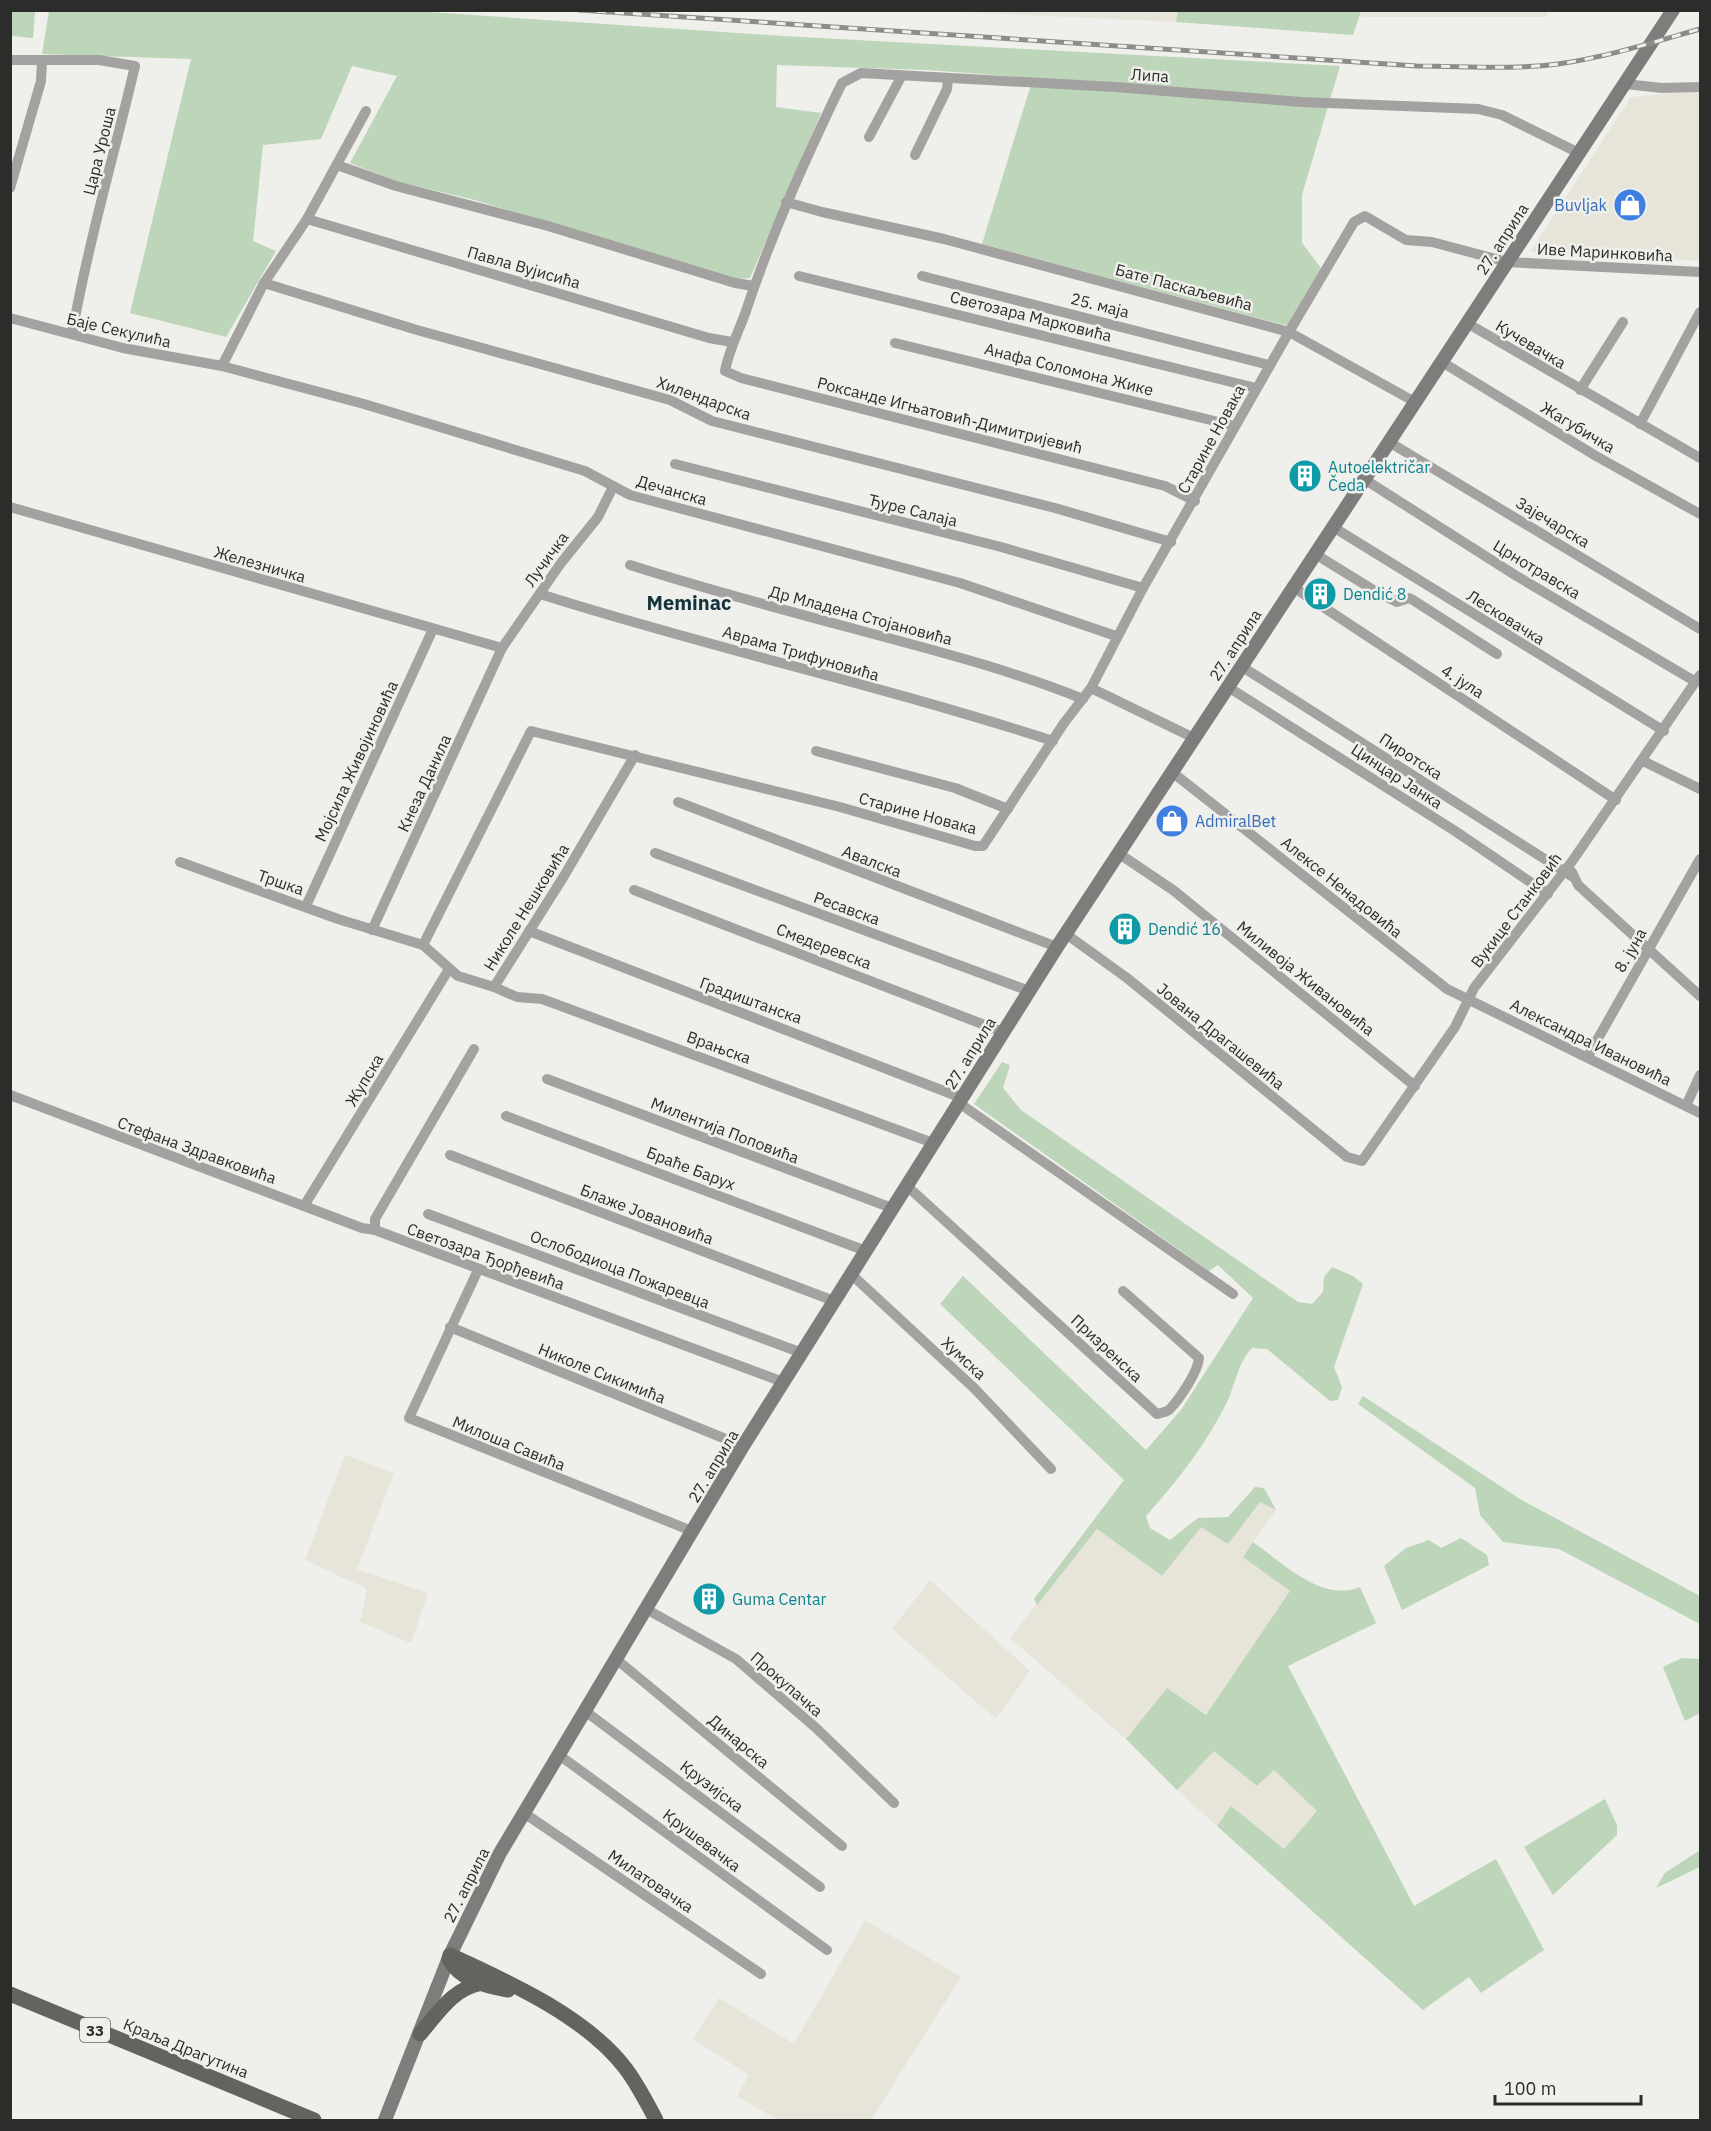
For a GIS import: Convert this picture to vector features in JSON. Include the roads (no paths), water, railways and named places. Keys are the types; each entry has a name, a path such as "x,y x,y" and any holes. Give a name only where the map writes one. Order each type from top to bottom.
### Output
{"main road":[{"name":"27. априла","path":"385,2121 450,1957 487,1877 743,1446 1057,947 1673,10"},
{"path":"450,1957 460,1973 482,1983 523,1992"},
{"path":"450,1957 560,2011 600,2041 626,2069 656,2121"},
{"path":"420,2034 452,1996 464,1988 482,1983"},
{"name":"Краља Драгутина","path":"10,1994 314,2121"}],"street":[{"path":"10,60 42,61 40,81 10,188"},
{"name":"Цара Уроша","path":"42,61 99,60 135,66 108,183 82,274 72,334"},
{"name":"Липа","path":"732,342 786,202 842,83 861,74 1115,87 1302,102 1478,109 1502,115 1580,153"},
{"path":"869,137 901,77"},
{"path":"915,155 947,89 948,79"},
{"path":"1625,84 1662,88 1701,87"},
{"path":"222,366 264,283 307,219 366,111"},
{"path":"337,165 396,186 459,201 735,283 754,286"},
{"name":"Бате Паскаљевића","path":"786,202 967,245 1289,332 1415,402"},
{"path":"1289,332 1354,222 1359,218 1373,219 1406,240 1432,242 1507,262"},
{"name":"Павла Вујисића","path":"307,219 709,338 732,342"},
{"name":"Иве Маринковића","path":"1507,262 1701,272"},
{"name":"Светозара Марковића","path":"799,276 1256,388"},
{"name":"25. маја","path":"922,276 1269,365"},
{"name":"Хилендарска","path":"264,283 417,330 670,400 691,413 743,429 1055,508 1171,542"},
{"path":"1640,424 1701,312"},
{"name":"Баје Секулића","path":"10,318 123,348 222,366"},
{"path":"1580,390 1623,322"},
{"name":"Кучевачка","path":"1467,323 1701,458"},
{"name":"Старине Новака","path":"423,945 531,731 840,807 975,846 983,846 1091,688 1116,636 1195,501 1289,332"},
{"name":"Роксанде Игњатовић-Димитријевић","path":"732,342 725,371 730,374 1165,486 1195,501"},
{"name":"Анафа Соломона Жике","path":"895,343 1235,426"},
{"name":"Жагубичка","path":"1442,362 1596,456 1701,514"},
{"name":"Дечанска","path":"222,366 525,451 591,474 630,495 960,583 1116,636"},
{"name":"Зајечарска","path":"1389,441 1701,629"},
{"name":"Ђуре Салаја","path":"675,464 1001,547 1143,588"},
{"name":"Црнотравска","path":"1365,479 1515,574 1698,679"},
{"name":"Лучичка","path":"502,648 561,562 598,517 613,487"},
{"name":"Железничка","path":"10,507 502,648"},
{"name":"Лесковачка","path":"1332,527 1664,731"},
{"path":"1315,554 1396,602 1409,598 1413,600 1497,654"},
{"name":"Др Младена Стојановића","path":"630,565 707,590 953,655 1049,685 1083,699"},
{"name":"4. јула","path":"1293,587 1616,800"},
{"name":"Аврама Трифуновића","path":"540,594 1053,741"},
{"name":"Мојсила Живојиновића","path":"306,906 433,629"},
{"name":"Кнеза Данила","path":"372,930 502,648"},
{"name":"Пиротска","path":"1241,666 1572,878 1701,996"},
{"name":"Вукице Станковић","path":"1357,1161 1365,1158 1455,1027 1474,988 1550,891 1572,878 1573,860 1698,679"},
{"name":"Цинцар Јанка","path":"1228,687 1550,891"},
{"path":"1091,688 1194,738"},
{"path":"816,751 955,788 1008,809"},
{"name":"Николе Нешковића","path":"372,930 423,945 449,969 472,982 494,987 635,755"},
{"path":"1643,761 1701,789"},
{"name":"Алексе Ненадовића","path":"1172,772 1334,897 1438,983 1468,999"},
{"name":"Авалска","path":"678,801 1057,947"},
{"name":"Ресавска","path":"655,853 1029,991"},
{"name":"Миливоја Живановића","path":"1118,853 1173,890 1415,1086"},
{"name":"8. јуна","path":"1588,1056 1701,859"},
{"name":"Тршка","path":"180,862 372,930"},
{"path":"1550,891 1572,878"},
{"name":"Смедеревска","path":"634,890 1003,1032"},
{"name":"Градиштанска","path":"529,931 960,1100 1233,1294"},
{"name":"Јована Драгашевића","path":"1066,934 1127,978 1347,1156 1357,1161"},
{"name":"Жупска","path":"304,1206 449,969"},
{"name":"Врањска","path":"494,987 511,996 552,1002 933,1143"},
{"name":"Александра Ивановића","path":"1468,999 1701,1113"},
{"path":"375,1230 375,1219 474,1049"},
{"path":"1686,1106 1701,1075"},
{"name":"Милентија Поповића","path":"547,1079 892,1208"},
{"name":"Стефана Здравковића","path":"10,1095 362,1228 375,1230"},
{"name":"Браће Барух","path":"506,1116 866,1251"},
{"name":"Блаже Јовановића","path":"450,1155 834,1301"},
{"name":"Призренска","path":"907,1186 1157,1414 1164,1412 1170,1409 1185,1386 1199,1358 1123,1291"},
{"name":"Ослободиоца Пожаревца","path":"428,1214 802,1353"},
{"name":"Светозара Ђорђевића","path":"375,1230 783,1382"},
{"path":"450,1327 478,1270"},
{"name":"Хумска","path":"851,1274 974,1388 1051,1469"},
{"name":"Николе Сикимића","path":"450,1327 743,1446"},
{"name":"Милоша Савића","path":"450,1327 409,1418 692,1531"},
{"name":"Прокупачка","path":"646,1609 736,1659 815,1727 894,1803"},
{"name":"Динарска","path":"616,1659 842,1846"},
{"name":"Крузијска","path":"585,1711 820,1887"},
{"name":"Крушевачка","path":"559,1755 827,1950"},
{"name":"Милатовачка","path":"524,1813 761,1974"}],"railway":[{"path":"579,10 1417,66 1523,67 1558,64 1630,49 1700,29"}],"place":[{"name":"Buvljak","path":"1630,205"},
{"name":"Autoelektričar Čeda","path":"1305,476"},
{"name":"Dendić 8","path":"1320,594"},
{"name":"AdmiralBet","path":"1172,821"},
{"name":"Dendić 16","path":"1125,929"},
{"name":"Guma Centar","path":"709,1599"}],"district":[{"name":"Meminac","path":"689,602"}]}
